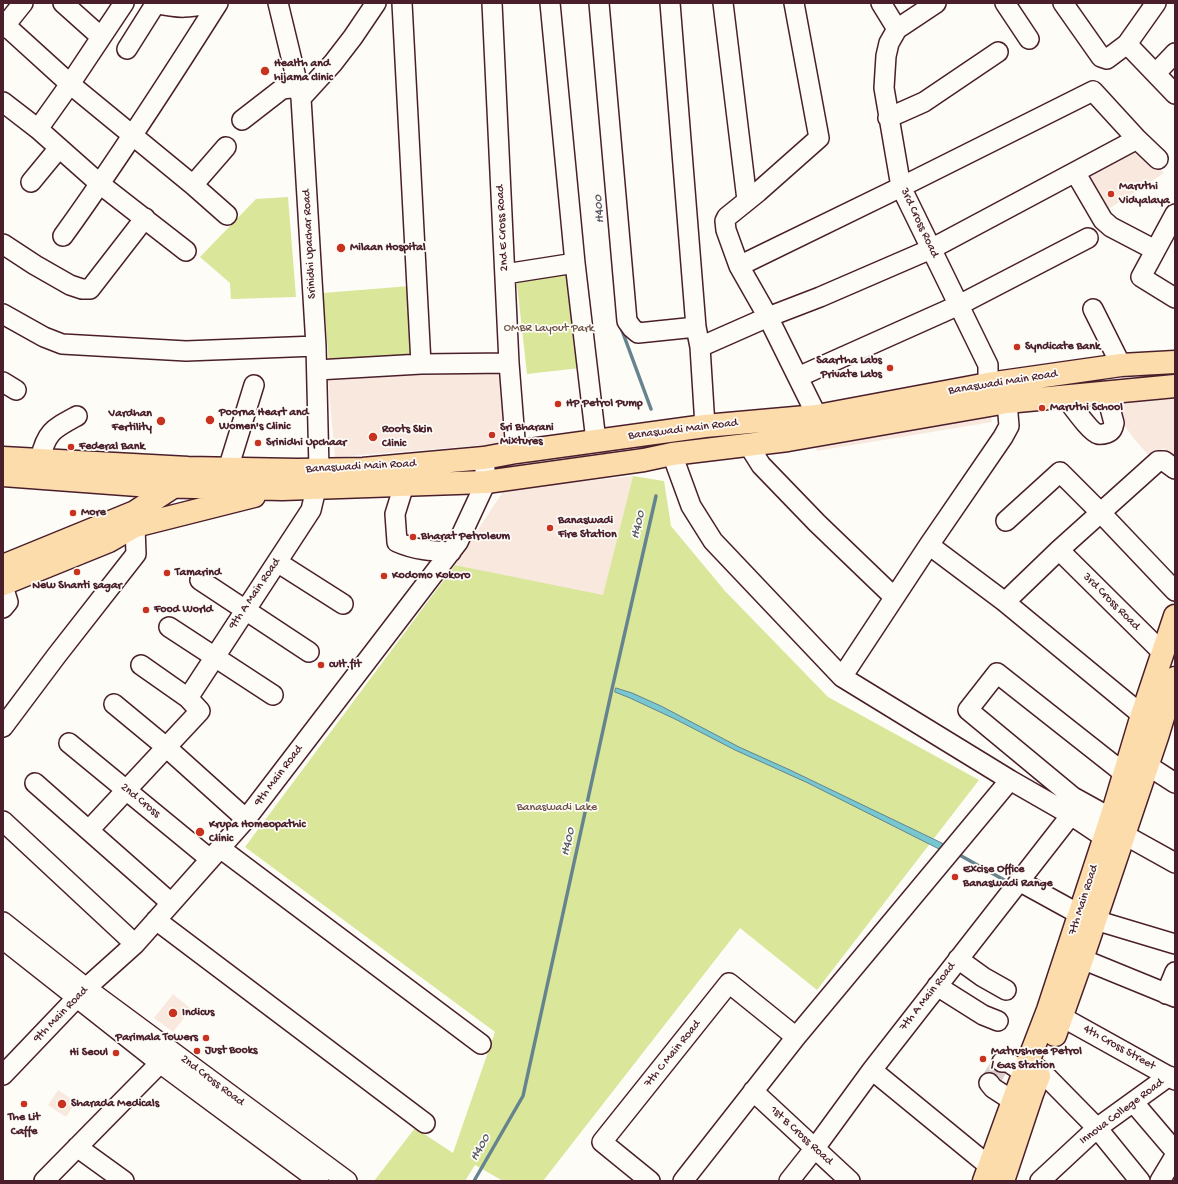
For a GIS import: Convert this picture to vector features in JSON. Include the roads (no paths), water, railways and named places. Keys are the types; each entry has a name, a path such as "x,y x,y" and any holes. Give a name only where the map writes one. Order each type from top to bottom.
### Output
{"main road":[{"name":"Banaswadi Main Road","path":"3,566 135,519 282,489 363,469 484,458 516,452 705,426 817,416 988,384 1121,365 1175,362"},
{"name":"Banaswadi Main Road","path":"3,458 228,469 318,479 404,485 486,482 644,460 672,454 749,446 1007,402 1175,386"},
{"name":"Banaswadi Main Road","path":"3,585 109,540 173,487 188,468"},
{"name":"Banaswadi Main Road","path":"3,475 173,487 282,489"},
{"path":"113,482 127,486 133,493 136,505 135,519"},
{"name":"7th Main Road","path":"1114,835 1125,774 1142,715 1175,616"},
{"name":"7th Main Road","path":"992,1176 1032,1094 1031,1069 1048,1010 1087,917 1114,835 1147,765 1174,687"},
{"name":"7th Main Road","path":"992,1176 1013,1101 1062,1017 1082,959 1087,917"}],"street":[{"path":"24,3 4,27 227,215"},
{"path":"63,3 101,38"},
{"path":"38,129 124,3"},
{"path":"127,49 156,3 173,8 189,8 212,3"},
{"path":"63,236 132,136 218,3"},
{"name":"Srinidhi Upachar Road","path":"278,3 300,92 316,346 318,479"},
{"path":"242,120 282,89 300,92 334,63 354,37 376,3"},
{"path":"402,3 421,364"},
{"name":"2nd E Cross Road","path":"492,3 509,363 516,452"},
{"path":"550,3 575,263 596,441"},
{"path":"599,3 627,320 632,328 638,333 696,327"},
{"path":"670,3 696,327 700,347 705,426"},
{"path":"723,3 747,200"},
{"path":"794,3 819,138 727,216 725,221 726,230 739,266 768,317 817,416"},
{"path":"881,3 897,29 936,3"},
{"path":"1005,3 1029,39"},
{"path":"1068,6 1103,59 1107,59 1127,44 1156,3"},
{"name":"3rd Cross Road","path":"897,29 890,43 886,56 884,88 888,118 902,187 988,365 988,384"},
{"path":"1127,44 1175,94"},
{"path":"888,118 924,102 998,52"},
{"path":"1156,73 1175,53"},
{"path":"739,266 902,187 1093,91 1136,139 1158,160"},
{"path":"3,102 38,129 100,184 186,252"},
{"path":"700,347 931,249 1136,139"},
{"path":"192,185 226,147"},
{"path":"31,182 59,148"},
{"path":"1075,172 1103,220 1111,227 1155,250"},
{"path":"1175,214 1141,277 1175,298"},
{"path":"3,244 35,265 70,285 82,289 90,288 144,218"},
{"path":"798,377 960,305 1088,238"},
{"path":"505,274 575,263"},
{"path":"1093,309 1121,365"},
{"path":"3,314 44,337 62,344 186,351 316,346"},
{"path":"317,370 421,364 509,363"},
{"path":"228,469 254,384"},
{"path":"1065,397 1089,428 1098,434 1102,434 1110,431 1113,428 1114,423 1106,393"},
{"path":"842,677 1008,426 1007,402"},
{"path":"40,460 43,445 50,432 77,416"},
{"path":"749,446 761,464 808,514 894,597"},
{"path":"672,454 691,506 713,541 842,677 1010,780 1071,815 1175,863"},
{"name":"9th Main Road","path":"3,1075 82,993 135,944 246,819 458,542 486,482 484,458"},
{"path":"1005,602 1058,550 1158,461 1164,461 1175,469"},
{"path":"1006,520 1060,472 1175,591"},
{"name":"9th A Main Road","path":"188,698 214,656 311,510 318,479"},
{"path":"404,485 399,497 395,514 398,542 409,547 423,550 451,552"},
{"path":"3,727 136,554 135,519"},
{"path":"929,545 1005,602 1142,715"},
{"name":"3rd Cross Road","path":"1058,550 1163,653"},
{"path":"277,562 343,604"},
{"path":"200,580 309,652"},
{"path":"3,585 8,602 3,608"},
{"path":"169,627 273,695"},
{"path":"89,830 200,711 188,698 141,665"},
{"path":"1114,835 1073,797 968,710 997,673 1125,774"},
{"path":"114,704 246,819"},
{"name":"2nd Cross","path":"69,743 126,790 481,1044"},
{"path":"1147,765 1175,783"},
{"path":"683,1181 796,1036 1010,780"},
{"path":"35,783 171,903"},
{"name":"7th A Main Road","path":"789,1181 872,1070 1071,815"},
{"path":"3,821 135,944"},
{"path":"1019,881 1087,917 1175,944"},
{"path":"156,920 425,1123"},
{"name":"2nd Cross Road","path":"3,922 82,993"},
{"name":"2nd Cross Road","path":"3,939 82,993 166,1057 319,1181"},
{"path":"958,959 983,977 1006,990"},
{"path":"1082,959 1171,996 1175,972"},
{"name":"7th C Main Road","path":"650,1181 602,1142 729,983 796,1036"},
{"path":"937,986 983,1015 998,1021"},
{"name":"4th Cross Street","path":"1062,1017 1172,1078"},
{"path":"44,1181 166,1057"},
{"name":"2nd Cross Road","path":"166,1057 347,1181"},
{"path":"1002,1062 1008,1062 1031,1069 1097,1128 1140,1181"},
{"path":"872,1070 992,1176"},
{"name":"Innova College Road","path":"1040,1181 1097,1128 1172,1078"},
{"path":"989,1083 993,1088 1013,1101"},
{"name":"1st B Cross Road","path":"753,1091 850,1181"},
{"path":"1134,1102 1175,1152"},
{"path":"77,1147 124,1181"},
{"path":"1160,1181 1175,1156"}],"water":[{"path":"616,688 632,693 661,706 739,747 948,846 943,851 808,783 735,750 675,719 615,692"}],"waterway":[{"name":"H400","path":"620,325 651,409"},
{"name":"H400","path":"474,1181 523,1096 656,496"},
{"path":"956,853 1006,881"}],"tunnel":[{"path":"989,1083 1002,1062"}],"place":[{"name":"Health and hijama clinic","path":"265,71"},
{"name":"Maruthi Vidyalaya","path":"1111,194"},
{"name":"Milaan Hospital","path":"341,248"},
{"name":"Syndicate Bank","path":"1017,347"},
{"name":"Saartha Labs Private Labs","path":"890,368"},
{"name":"HP Petrol Pump","path":"558,404"},
{"name":"Maruthi School","path":"1042,408"},
{"name":"Poorna Heart and Women's Clinic","path":"210,420"},
{"name":"Vardhan Fertility","path":"161,421"},
{"name":"Sri Bharani Mixtures","path":"492,435"},
{"name":"Roots Skin Clinic","path":"373,437"},
{"name":"Srinidhi Upchaar","path":"258,443"},
{"name":"Federal Bank","path":"71,447"},
{"name":"More","path":"73,513"},
{"name":"Banaswadi Fire Station","path":"550,528"},
{"name":"Bharat Petroleum","path":"413,537"},
{"name":"New Shanti sagar","path":"77,572"},
{"name":"Tamarind","path":"167,573"},
{"name":"Kodomo Kokoro","path":"384,576"},
{"name":"Food World","path":"146,610"},
{"name":"cult.fit","path":"321,665"},
{"name":"Krupa Homeopathic Clinic","path":"200,832"},
{"name":"Excise Office Banaswadi Range","path":"955,877"},
{"name":"Indicus","path":"173,1013"},
{"name":"Parimala Towers","path":"206,1038"},
{"name":"Just Books","path":"197,1051"},
{"name":"Hi Seoul","path":"116,1053"},
{"name":"Matrushree Petrol / Gas Station","path":"983,1059"},
{"name":"The Lit Caffe","path":"24,1104"},
{"name":"Sharada Medicals","path":"62,1104"}],"park label":[{"name":"OMBR Layout Park","path":"549,329"},
{"name":"Banaswadi Lake","path":"557,808"}]}
